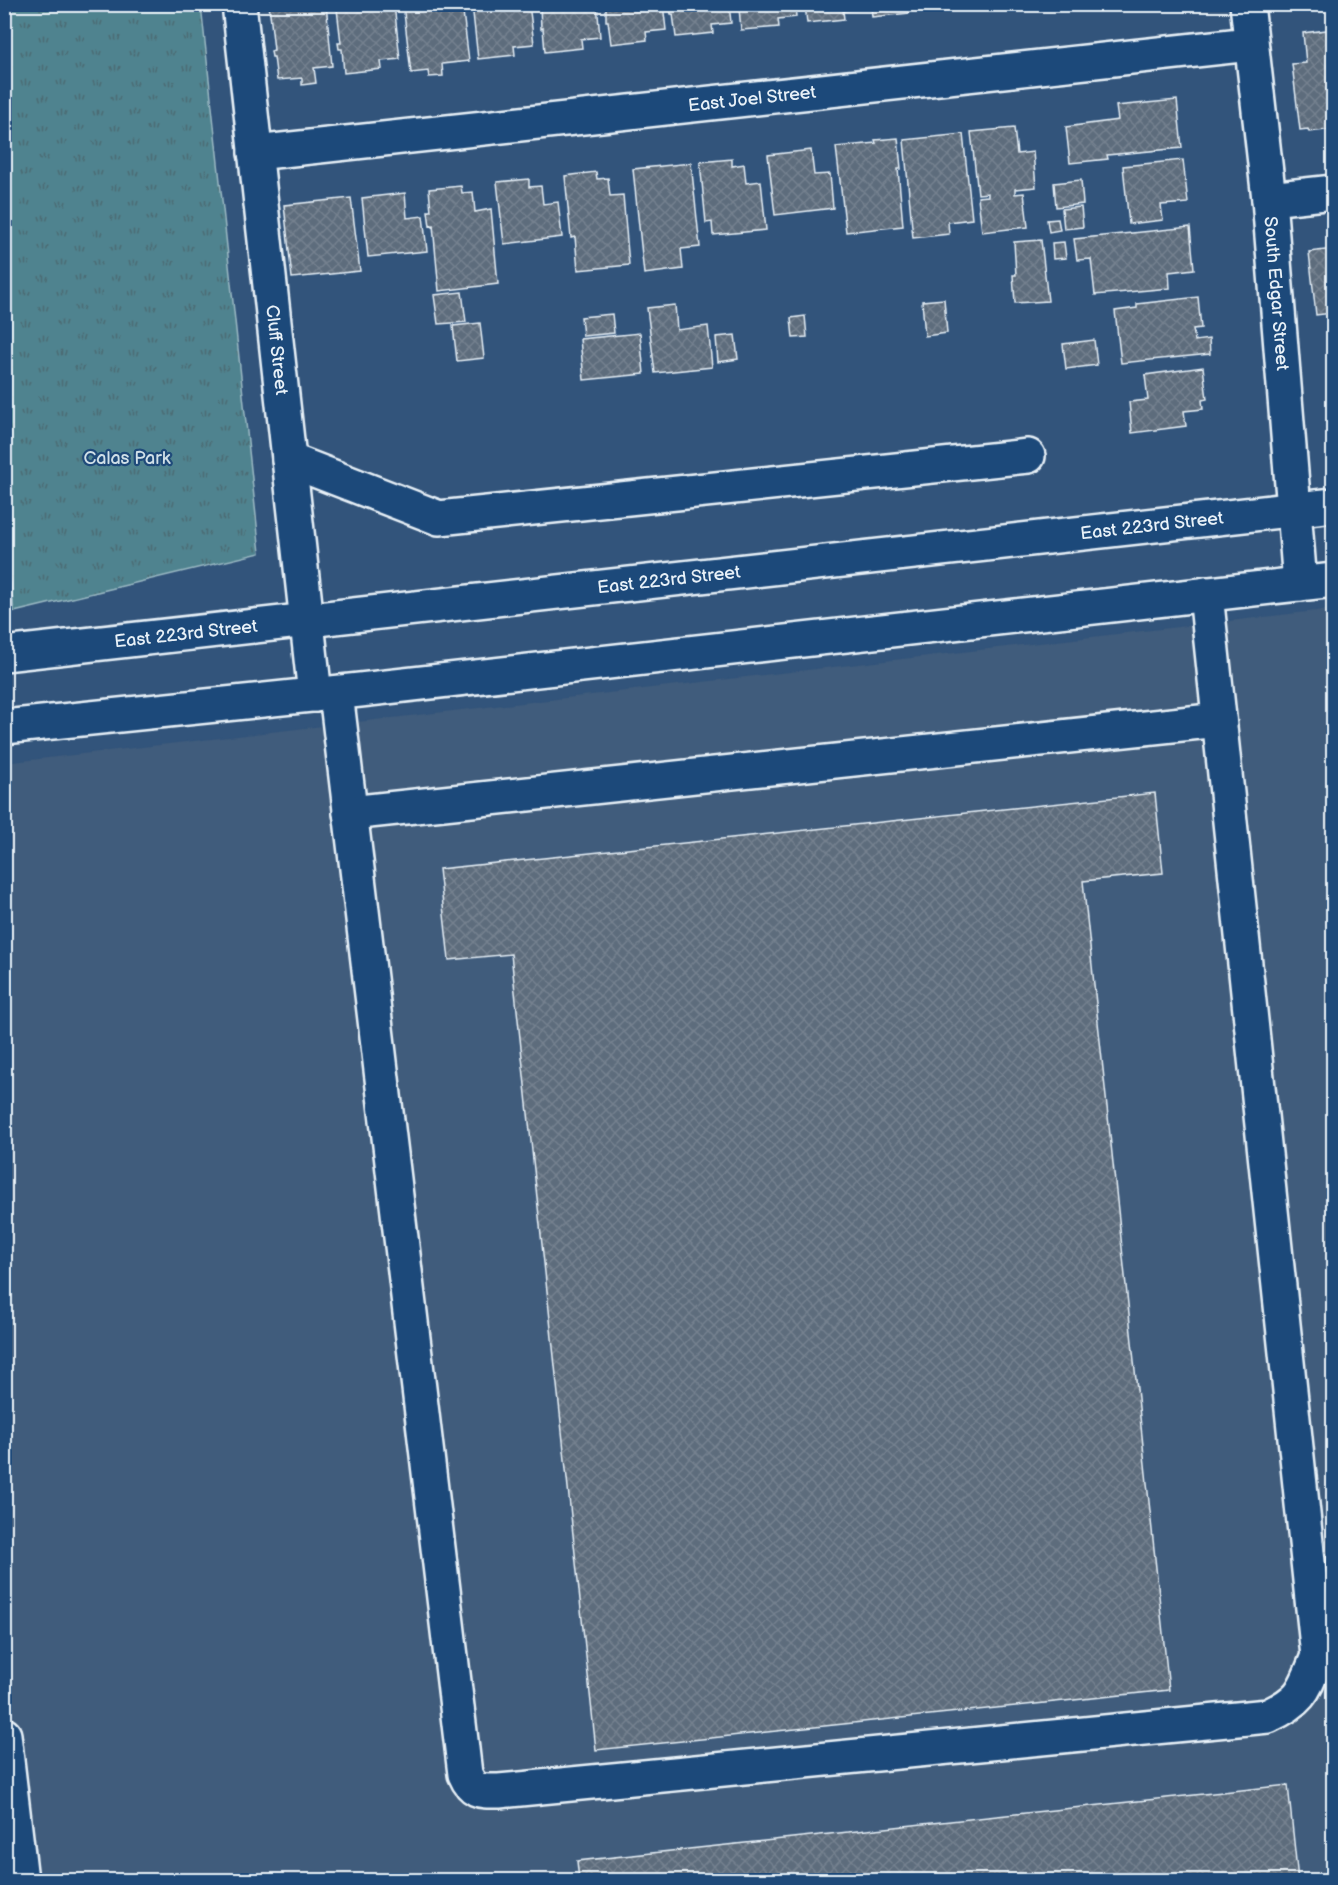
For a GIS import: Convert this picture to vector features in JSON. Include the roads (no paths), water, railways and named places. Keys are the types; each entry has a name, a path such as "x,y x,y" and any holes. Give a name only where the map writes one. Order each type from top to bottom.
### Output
{"street":[{"name":"Cluff Street","path":"239,4 307,622 350,813 465,1774 470,1785 475,1789 499,1791 1268,1716 1286,1708 1303,1692 1318,1656 1219,720"},
{"name":"South Edgar Street","path":"1246,4 1269,199 1300,584"},
{"name":"East Joel Street","path":"255,153 1250,44"},
{"path":"1269,199 1334,192"},
{"path":"289,460 439,518 1028,456"},
{"name":"East 223rd Street","path":"4,654 1334,506"},
{"path":"4,727 325,694 1334,580"},
{"path":"350,813 1219,720 1206,594"},
{"path":"4,1735 21,1881"}],"park label":[{"name":"Calas Park","path":"127,458"}]}
